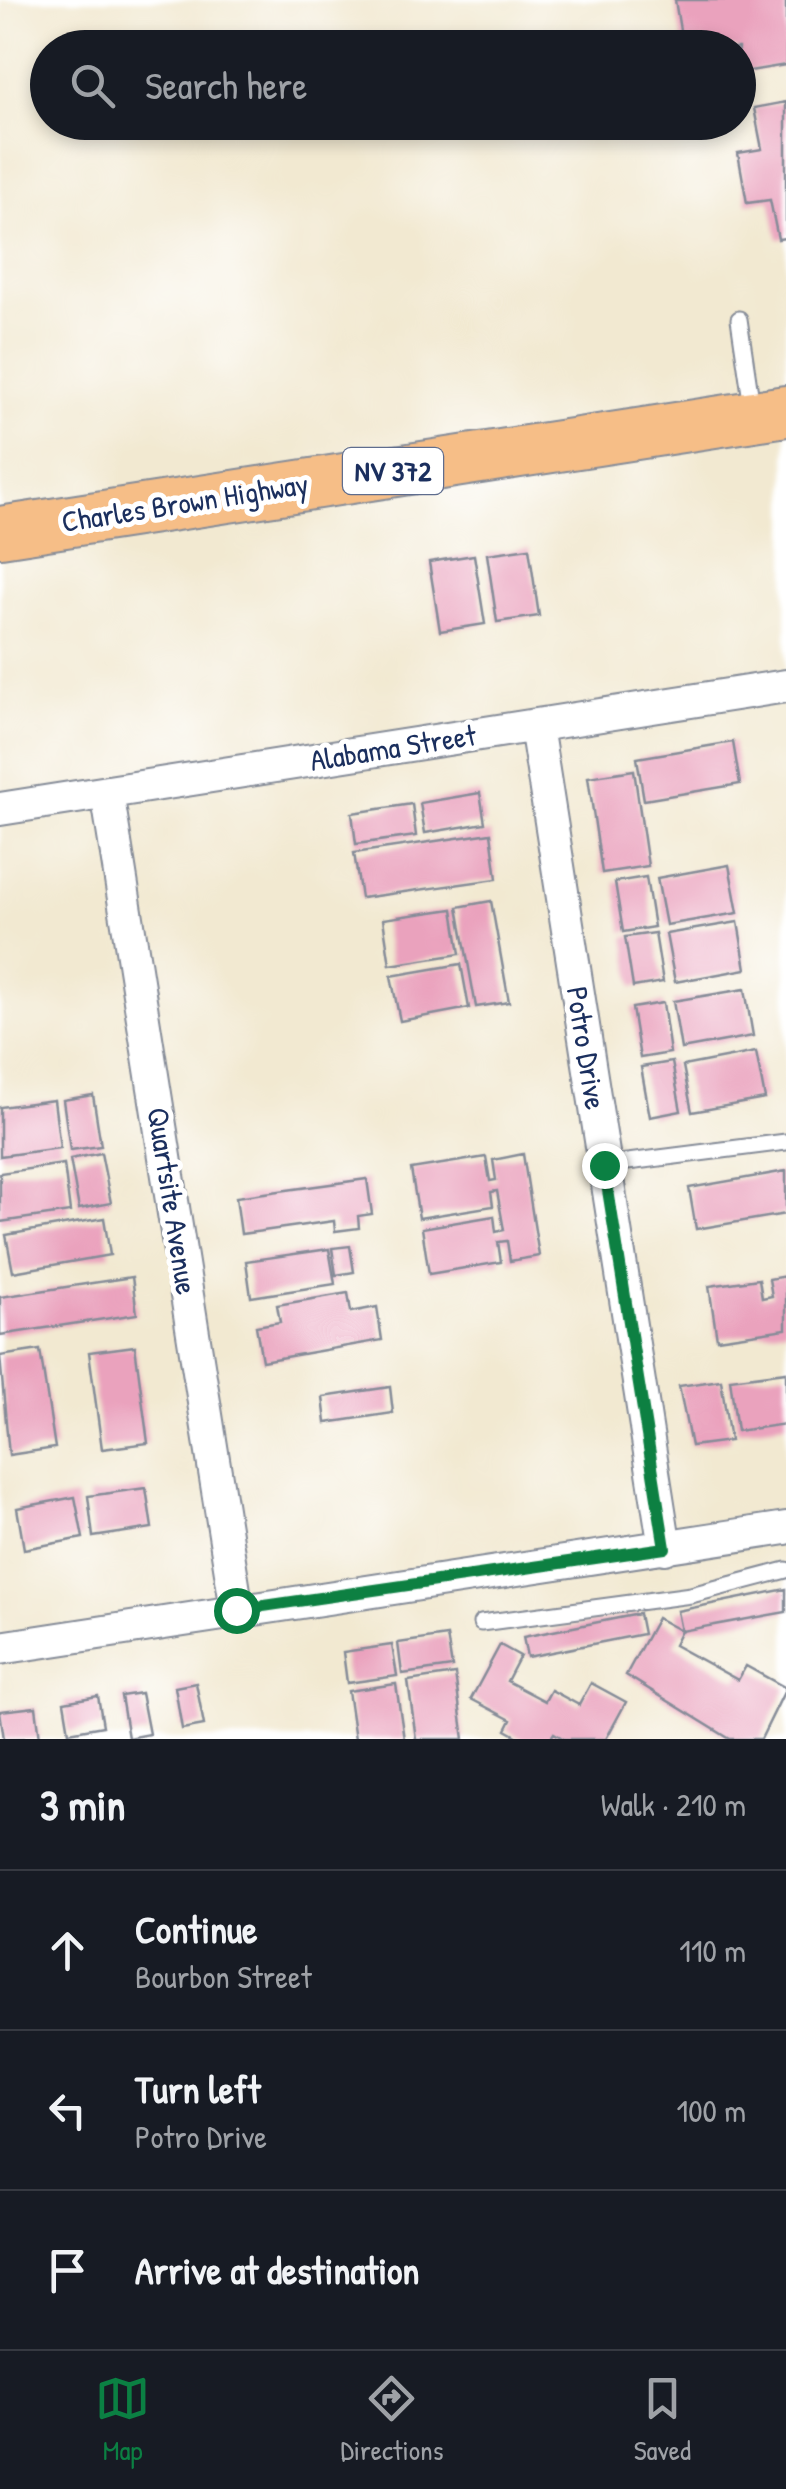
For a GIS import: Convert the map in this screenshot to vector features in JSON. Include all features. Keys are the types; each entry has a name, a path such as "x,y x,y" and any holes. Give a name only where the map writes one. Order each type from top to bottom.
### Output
{"main road":[{"name":"Charles Brown Highway","path":"0,532 770,414"}],"street":[{"name":"Alabama Street","path":"0,809 786,686"},
{"name":"Potro Drive","path":"536,726 665,1548"},
{"name":"Quartsite Avenue","path":"108,792 236,1610"},
{"path":"0,1648 786,1528"}],"lane":[{"path":"739,318 770,414"},
{"path":"604,1165 786,1142"},
{"path":"481,1623 691,1595 786,1570"}],"building":[{"path":"675,0 786,0 786,65 756,70 756,30 680,30"},
{"path":"786,102 786,238 778,239 770,200 747,203 738,153 762,149 756,108"},
{"path":"529,548 539,616 497,622 487,554"},
{"path":"474,555 485,624 440,631 429,562"},
{"path":"733,742 740,784 644,800 637,758"},
{"path":"634,770 648,866 602,873 588,777"},
{"path":"480,793 485,823 425,833 420,803"},
{"path":"412,804 416,836 356,844 352,813"},
{"path":"491,833 497,879 361,898 354,853"},
{"path":"729,865 738,913 666,925 657,878"},
{"path":"646,877 654,927 623,932 615,882"},
{"path":"491,901 509,1002 476,1007 458,907"},
{"path":"453,909 460,954 390,965 383,919"},
{"path":"738,922 746,969 675,982 666,934"},
{"path":"655,933 663,982 633,987 625,937"},
{"path":"461,964 469,1008 400,1021 391,976"},
{"path":"745,989 753,1036 681,1049 673,1001"},
{"path":"663,1003 670,1053 640,1058 632,1008"},
{"path":"756,1052 765,1099 692,1112 683,1066"},
{"path":"672,1062 681,1111 650,1117 641,1067"},
{"path":"93,1095 101,1146 70,1150 63,1100"},
{"path":"54,1100 60,1148 0,1156 0,1107"},
{"path":"101,1153 111,1203 79,1209 70,1159"},
{"path":"523,1154 539,1256 510,1261 507,1241 498,1242 501,1262 429,1274 422,1228 494,1216 496,1232 504,1230 497,1191 491,1192 493,1206 419,1218 411,1169 486,1157 490,1181 496,1180 493,1160"},
{"path":"64,1164 70,1212 0,1222 0,1173"},
{"path":"786,1171 786,1214 696,1229 689,1188"},
{"path":"367,1179 372,1214 358,1216 359,1228 335,1231 334,1221 241,1234 236,1197"},
{"path":"104,1218 110,1255 13,1272 6,1235"},
{"path":"350,1246 354,1272 336,1275 332,1248"},
{"path":"329,1249 335,1284 251,1297 246,1261"},
{"path":"786,1276 786,1329 717,1339 709,1286 759,1279 762,1298 772,1296 769,1279"},
{"path":"132,1277 137,1314 0,1335 0,1297"},
{"path":"348,1293 351,1312 377,1307 382,1340 262,1361 256,1326 280,1322 277,1305"},
{"path":"135,1346 148,1443 102,1449 89,1352"},
{"path":"40,1350 55,1448 9,1455 0,1356"},
{"path":"786,1372 786,1424 737,1431 730,1379"},
{"path":"721,1380 730,1441 691,1446 679,1386"},
{"path":"390,1387 393,1413 326,1423 323,1397"},
{"path":"146,1488 152,1528 93,1537 88,1496"},
{"path":"75,1497 83,1538 24,1549 17,1508"},
{"path":"786,1589 786,1612 681,1631 677,1611"},
{"path":"639,1614 643,1634 527,1657 523,1637"},
{"path":"657,1618 681,1631 674,1645 738,1680 746,1666 786,1688 761,1739 730,1739 626,1675"},
{"path":"447,1636 452,1667 402,1674 398,1643"},
{"path":"392,1645 397,1676 347,1683 343,1652"},
{"path":"500,1645 520,1656 507,1681 545,1701 551,1690 579,1705 591,1683 626,1702 606,1739 564,1739 554,1733 550,1739 522,1739 506,1730 511,1720 471,1699"},
{"path":"455,1674 464,1739 416,1739 408,1681"},
{"path":"196,1683 204,1725 182,1729 175,1687"},
{"path":"396,1684 404,1739 355,1739 348,1691"},
{"path":"141,1693 149,1734 128,1738 121,1696"},
{"path":"98,1696 103,1726 69,1732 64,1702"},
{"path":"36,1707 40,1738 4,1739 0,1711"}],"route":[{"path":"236,1610 665,1548 604,1165"}]}
